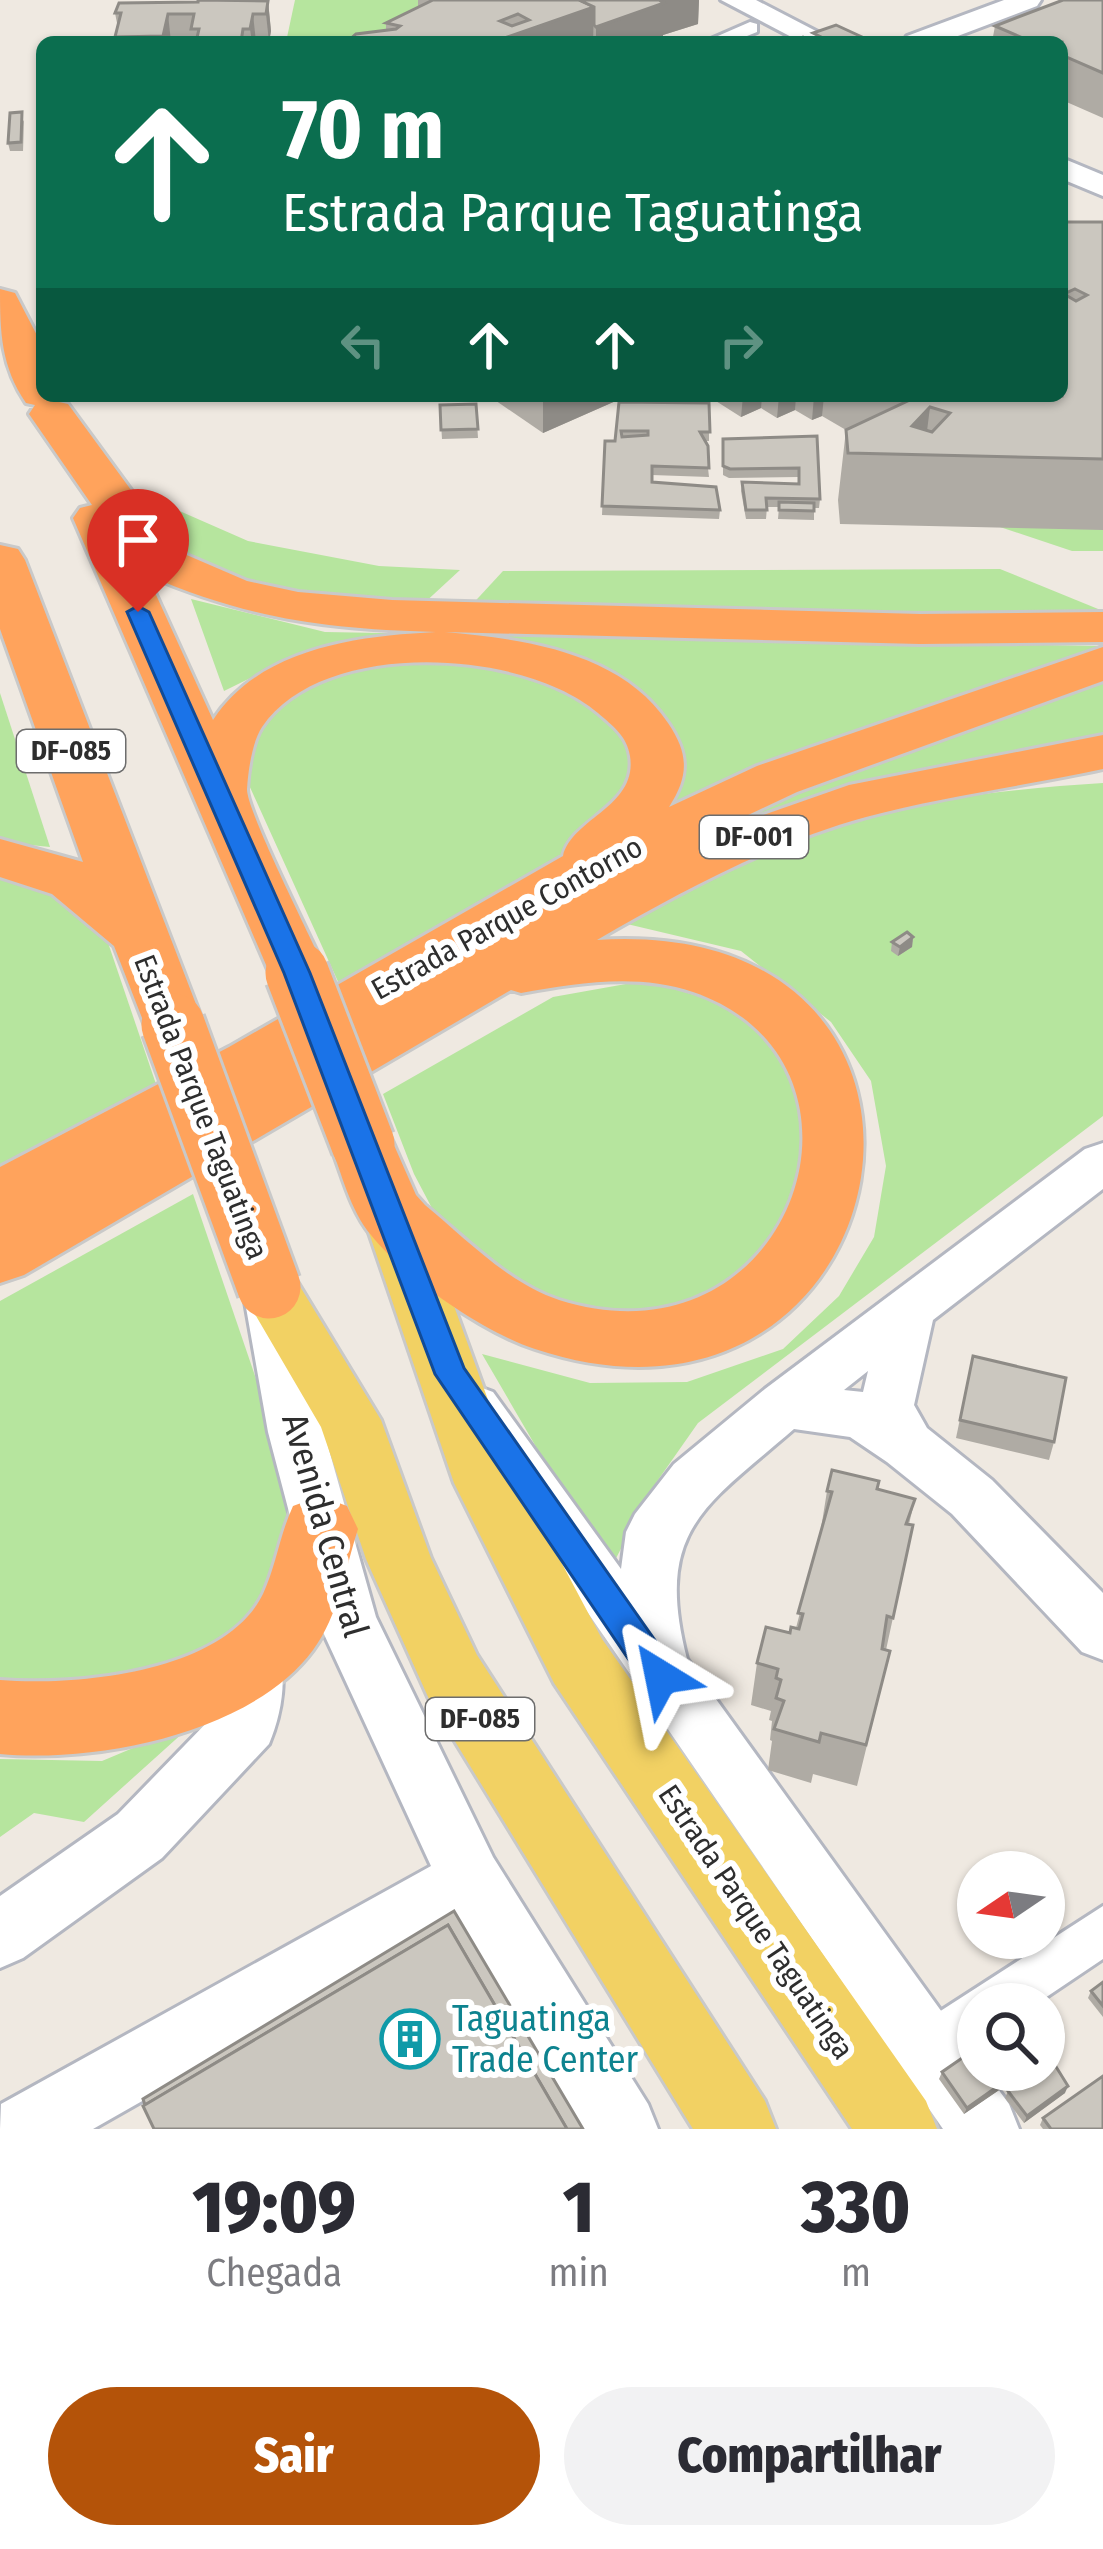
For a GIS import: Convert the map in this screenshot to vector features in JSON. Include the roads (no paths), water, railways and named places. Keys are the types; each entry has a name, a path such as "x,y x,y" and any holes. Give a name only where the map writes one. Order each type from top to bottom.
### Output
{"highway":[{"name":"Estrada Parque Taguatinga","path":"0,302 36,379"},
{"name":"Estrada Parque Taguatinga","path":"46,402 297,973 392,1215"},
{"path":"47,402 157,561 232,593 298,607 392,615 920,629 1103,626"},
{"name":"Estrada Parque Taguatinga","path":"0,560 268,1287"},
{"path":"218,795 240,718 274,687 305,668 376,651 499,652 594,683 626,705 652,736 658,768 646,798 624,825 554,884"},
{"name":"Estrada Parque Contorno","path":"1,1211 554,884 777,778 1103,663"},
{"name":"Estrada Parque Contorno","path":"1,1211 479,983 635,892 812,814 920,786 1088,759"},
{"path":"0,858 34,862 74,879 110,903 139,943"},
{"path":"392,1215 483,1292 535,1322 590,1336 649,1339 712,1326 763,1298 799,1259 824,1207 834,1147 830,1100 806,1047 768,1005 722,977 664,961 595,958 479,983"},
{"path":"0,1717 104,1716 177,1695 254,1661 289,1622 320,1528"}],"main road":[{"path":"903,36 993,0"},
{"path":"932,36 1028,0"},
{"path":"724,5 750,28 768,36"},
{"path":"724,5 807,36"},
{"path":"1068,150 1103,166"},
{"path":"1068,170 1103,187"},
{"path":"661,1677 645,1610 655,1532 694,1481 784,1405 1103,1162"},
{"name":"Estrada Parque Taguatinga","path":"392,1215 451,1374 485,1483 578,1661 898,2129"},
{"name":"Estrada Parque Taguatinga","path":"268,1287 350,1420 399,1559 453,1677 737,2129"},
{"name":"Avenida Central","path":"268,1287 320,1528 347,1619 470,1880 623,2129"},
{"path":"907,1445 887,1405 910,1307"},
{"path":"451,1374 661,1677 954,2031 985,2129"},
{"path":"784,1405 862,1414 907,1445 972,1497 1103,1633"},
{"path":"0,1936 140,1835 247,1724 254,1661"},
{"path":"26,2129 470,1880"}],"street":[{"path":"729,36 750,28"},
{"path":"1024,1983 1103,1930"}],"place":[{"name":"Taguatinga Trade Center","path":"410,2039"}]}
